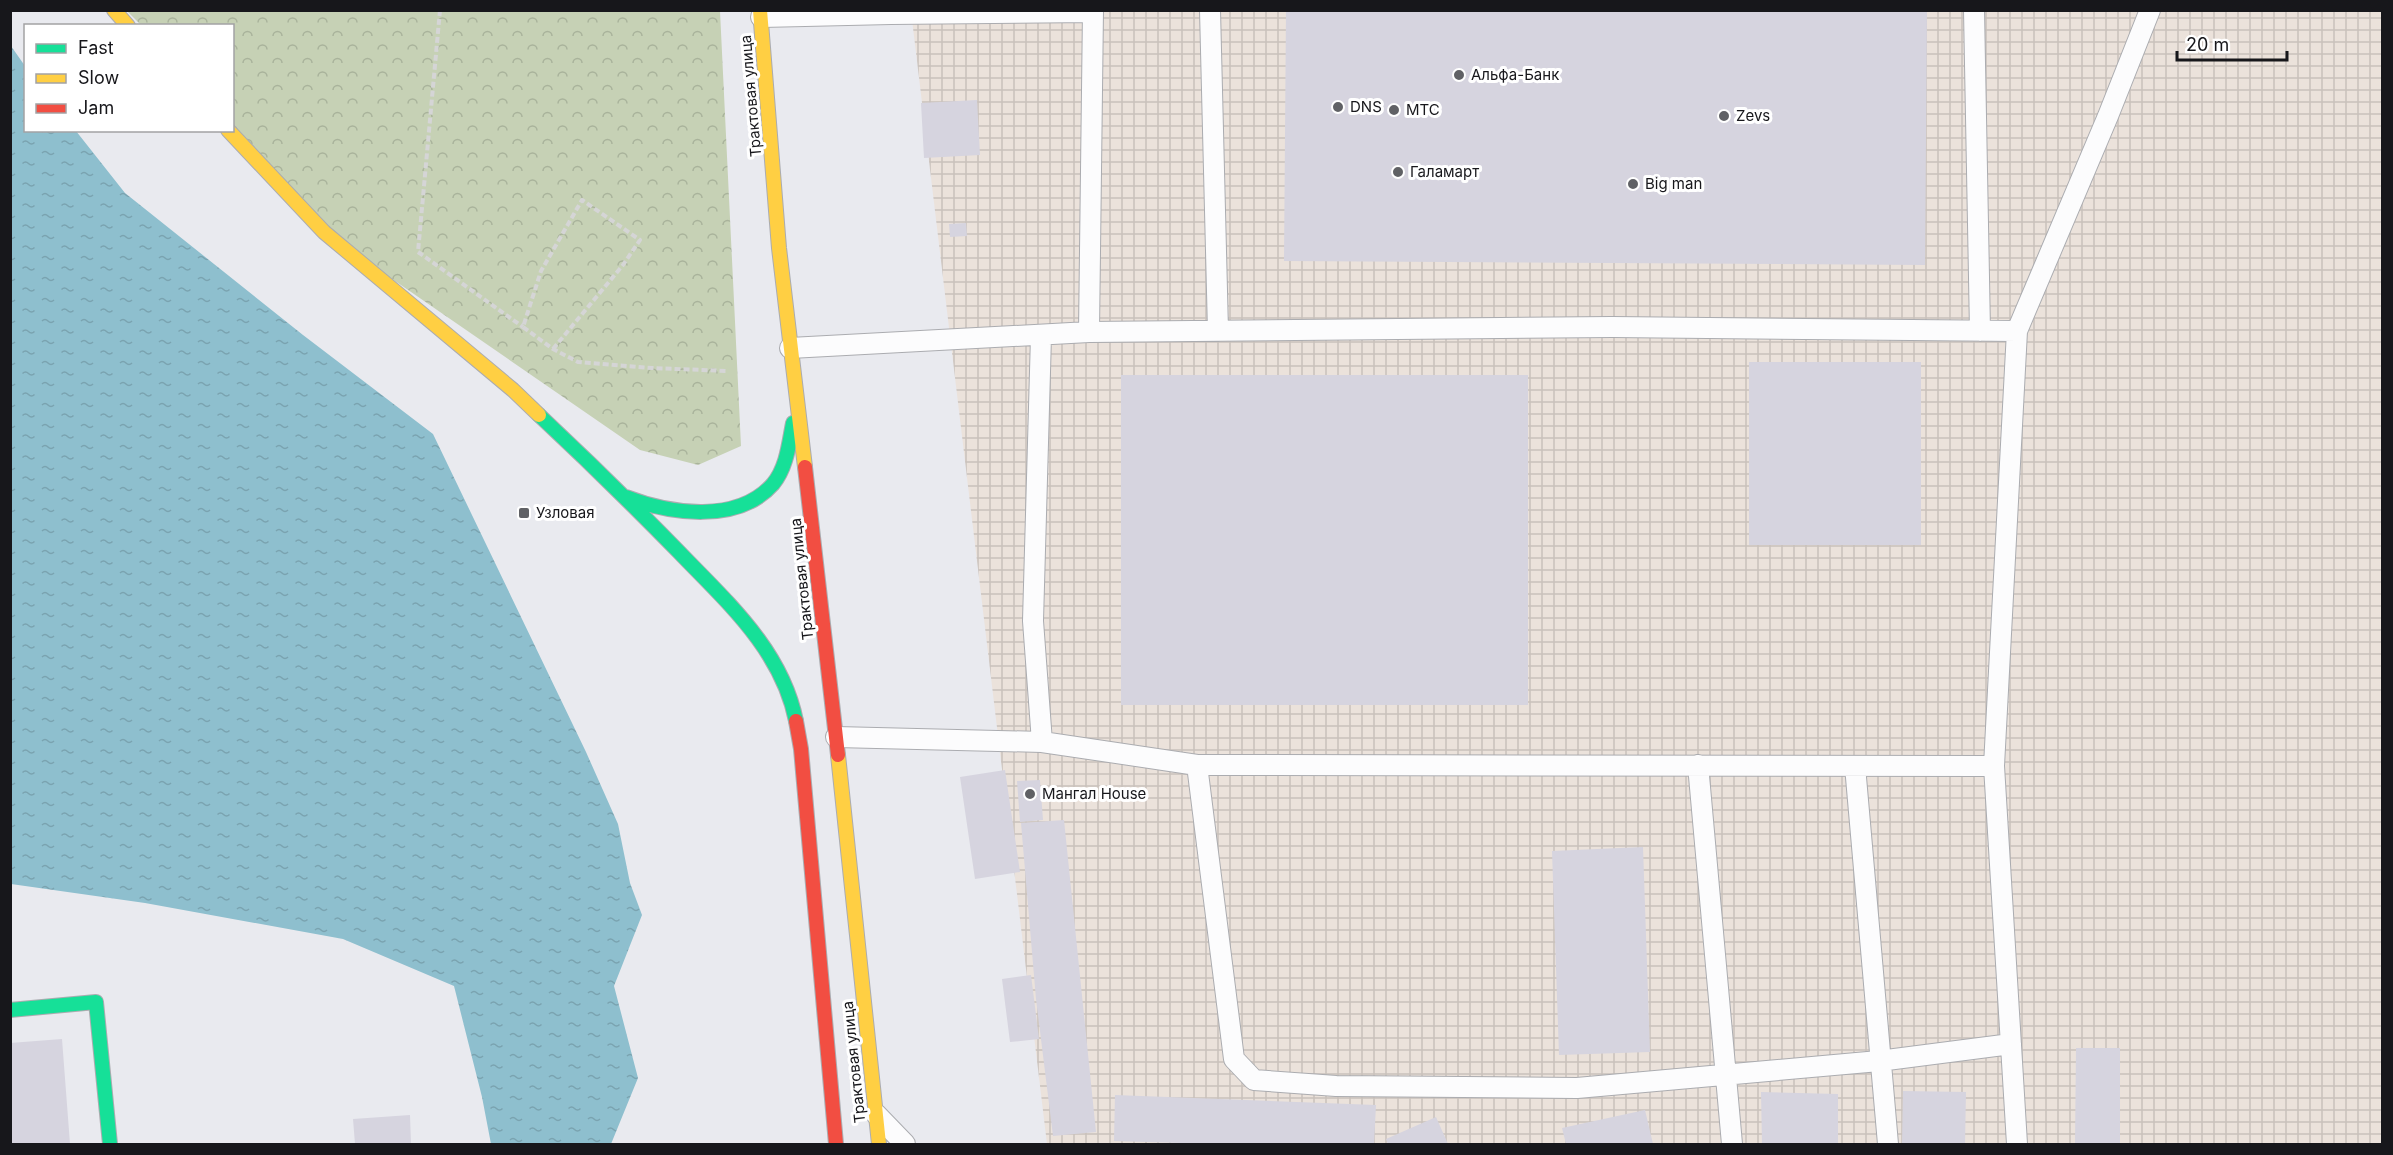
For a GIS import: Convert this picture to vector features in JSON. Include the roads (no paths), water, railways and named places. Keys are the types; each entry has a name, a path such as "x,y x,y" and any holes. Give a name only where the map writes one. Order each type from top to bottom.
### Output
{"main road":[{"path":"114,10 126,24"},
{"name":"Трактовая улица","path":"761,14 779,248 836,737 879,1144"},
{"name":"Трактовая улица","path":"230,132 324,232 513,390 625,496 735,610 776,663 789,696 801,749 836,1144"},
{"path":"625,496 650,506 690,510 736,507 755,500 773,484 782,468 787,456 798,398"},
{"path":"10,1010 96,1002 110,1144"}],"lane":[{"path":"1210,10 1218,331"},
{"path":"1974,10 1980,331"},
{"path":"2017,1144 1994,766 2017,331 2150,10"},
{"path":"761,14 1093,11 1089,332"},
{"path":"790,348 1089,332 1612,327 2017,331"},
{"path":"1041,336 1034,621 1042,742"},
{"path":"836,737 1042,742 1197,765 1994,766"},
{"path":"1197,765 1234,1059 1254,1080 1336,1086 1577,1088 1879,1061 2011,1044"},
{"path":"1698,765 1731,1144"},
{"path":"1855,766 1888,1144"},
{"path":"876,1114 905,1144"}],"water":[{"path":"11,46 24,65 24,132 77,132 125,193 303,335 433,434 586,752 618,824 630,883 642,915 614,986 638,1078 611,1144 491,1144 482,1097 454,986 343,939 145,903 11,884"}],"place":[{"name":"Альфа-Банк","path":"1459,75"},
{"name":"DNS","path":"1338,107"},
{"name":"МТС","path":"1394,110"},
{"name":"Zevs","path":"1724,116"},
{"name":"Галамарт","path":"1398,172"},
{"name":"Big man","path":"1633,184"},
{"name":"Узловая","path":"524,513"},
{"name":"Мангал House","path":"1030,794"}]}
